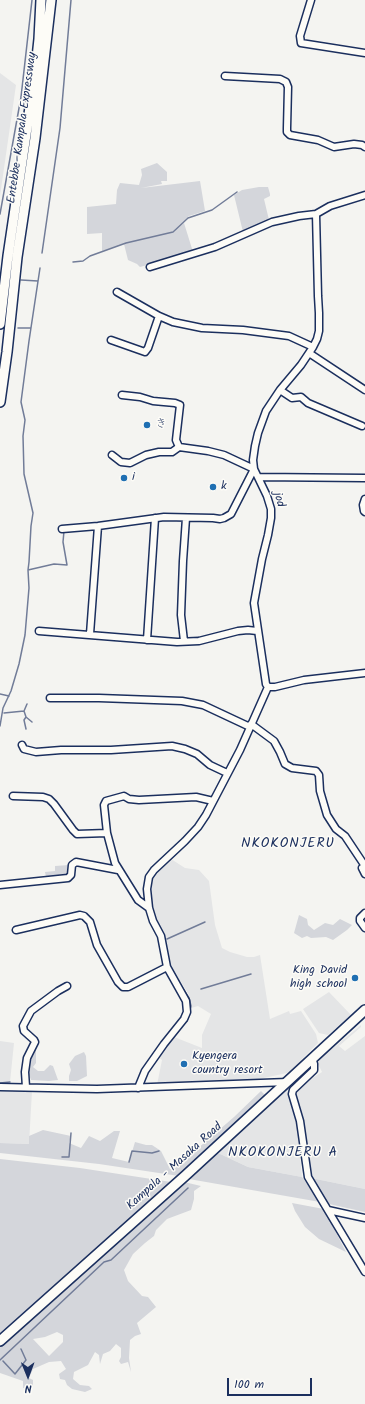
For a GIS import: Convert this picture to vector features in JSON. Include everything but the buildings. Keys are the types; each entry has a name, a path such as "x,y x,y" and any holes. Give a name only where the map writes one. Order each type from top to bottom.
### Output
{"highway":[{"name":"Entebbe–Kampala Expressway","path":"0,402 7,352 13,253 40,39 41,0"},
{"name":"Entebbe–Kampala Expressway","path":"0,324 35,138 51,0"},
{"name":"Kampala - Masaka Road","path":"0,1341 186,1175 365,1010"}],"street":[{"path":"311,0 300,36 301,43 365,53"},
{"path":"225,76 280,79 286,82 288,87 287,128 290,135 323,141 334,147 354,144 365,146"},
{"path":"150,267 215,247 272,222 298,216 316,214 330,206 365,195"},
{"path":"62,529 98,526 155,518 220,519 229,516 234,510 254,469 254,453 258,433 266,411 280,390 309,353 317,339 319,324 316,214"},
{"path":"117,292 159,316 178,323 202,328 243,330 289,336 313,347"},
{"path":"111,340 144,352 148,348 159,316"},
{"path":"309,353 365,390"},
{"path":"280,390 292,398 301,397 308,403 362,426"},
{"path":"122,395 180,405 176,440 179,447"},
{"path":"112,455 121,462 130,463 146,455 159,452 172,452 179,447 201,449 215,453 254,469"},
{"name":"jod","path":"254,469 267,496 272,518 254,603 257,631 266,684 268,687"},
{"path":"258,477 365,478"},
{"path":"365,499 363,505 365,512"},
{"path":"147,640 155,518"},
{"path":"184,641 181,616 186,518"},
{"path":"90,634 98,526"},
{"path":"39,631 90,634 147,640 184,641 209,639 238,631 257,631"},
{"path":"138,1088 145,1071 184,1019 187,1012 186,1001 167,967 161,936 153,921 149,908 147,889 149,878 154,870 185,841 198,826 227,774 268,687 275,687 304,680 365,673"},
{"path":"50,698 182,701 203,705 250,726 274,741 285,764 292,768 316,772 319,774 320,791 327,815 336,829 345,836 363,867 365,874"},
{"path":"22,745 24,749 36,752 61,750 110,750 172,746 197,754 210,765 227,774"},
{"path":"13,796 44,797 49,799 77,834 107,833"},
{"path":"149,908 138,900 115,863 107,833 104,805 106,801 124,796 129,800 196,797 213,801"},
{"path":"0,885 68,878 71,875 72,865 74,862 118,870"},
{"path":"365,914 363,918 365,924"},
{"path":"365,914 360,918 360,921 365,928"},
{"path":"16,930 80,915 84,916 90,922 97,945 118,982 123,986 128,987 167,967"},
{"path":"26,1087 25,1072 27,1058 35,1042 24,1030 23,1026 31,1011 58,991 68,986"},
{"path":"312,1058 314,1070 293,1090 292,1094 300,1121 308,1177 365,1272"},
{"path":"0,1087 79,1090 288,1082"},
{"path":"328,1210 365,1218"}],"shaded area":[{"path":"0,73 16,85 0,196"},
{"path":"157,163 167,172 167,181 161,181 162,184 141,188 200,181 205,211 189,216 172,232 184,223 193,252 140,267 128,260 124,244 102,251 102,233 87,234 87,207 116,204 117,190 120,183 139,185 142,175 141,169"},
{"path":"268,187 270,196 264,199 269,220 243,232 234,195 242,190"},
{"path":"171,859 185,868 199,870 209,881 215,925 222,948 247,957 260,955 270,1019 289,1011 290,1014 301,1011 316,1034 318,1043 302,1059 297,1068 287,1073 254,1080 157,1085 162,1060 157,1056 174,1037 202,1048 202,1035 211,1014 198,1006 191,1008 189,995 181,982 170,969 164,938 154,917 150,902 153,876 161,866"},
{"path":"69,865 70,876 46,877 45,872 55,871 55,866"},
{"path":"299,915 307,919 308,925 314,930 325,923 333,925 340,919 352,925 333,940 326,937 311,938 307,936 302,938 294,933"},
{"path":"329,992 351,1015 328,1035 319,1033 303,1009"},
{"path":"361,1025 361,1027 339,1046 345,1051 365,1036 365,1189 311,1178 302,1115 293,1084 312,1066 314,1077 322,1072 318,1064 320,1059"},
{"path":"0,1041 14,1043 10,1082 0,1083"},
{"path":"35,1049 36,1063 33,1067 38,1071 44,1071 50,1065 53,1066 58,1080 31,1080 28,1072 28,1059"},
{"path":"84,1052 86,1056 87,1076 77,1081 69,1081 71,1070 69,1064 75,1056"},
{"path":"288,1088 296,1114 302,1177 248,1167 218,1153"},
{"path":"0,1090 32,1091 29,1144 0,1143"},
{"path":"261,1091 266,1096 179,1176 99,1164 0,1153 0,1143 29,1144 29,1136 43,1130 71,1136 69,1143 81,1148 89,1136 100,1141 114,1131 120,1131 112,1158 129,1162 135,1142 152,1145 161,1151 170,1169 174,1169 234,1117"},
{"path":"218,1153 248,1167 302,1177 320,1202 189,1179"},
{"path":"0,1159 80,1168 171,1182 79,1266 0,1335"},
{"path":"311,1178 365,1189 365,1212 329,1204"},
{"path":"184,1182 201,1186 194,1191 194,1199 191,1210 167,1219 156,1230 154,1236 133,1254 124,1270 128,1281 142,1296 148,1297 156,1307 137,1323 141,1334 130,1340 129,1358 131,1372 128,1362 121,1364 119,1361 121,1357 121,1348 116,1344 110,1351 103,1354 100,1364 99,1355 95,1352 88,1365 74,1372 73,1379 80,1385 89,1386 92,1389 85,1392 72,1389 67,1385 65,1380 60,1379 59,1374 66,1369 61,1361 49,1362 33,1369 29,1378 33,1380 33,1386 23,1388 23,1381 0,1373 0,1347","holes":["57,1332 63,1335 63,1342 49,1356 33,1339 45,1337"]},
{"path":"292,1203 324,1209 346,1252 319,1239 305,1227"}],"waterway":[{"path":"0,214 21,97 32,0"},
{"path":"42,253 60,128 71,0"},
{"path":"73,262 83,261 90,256 126,243 173,232 188,218 212,210 237,192"},
{"path":"0,726 3,708 11,691 19,664 25,635 29,588 28,570 33,513 24,474 23,436 25,420 21,402 40,268"},
{"path":"21,280 38,281"},
{"path":"18,328 30,328"},
{"path":"28,570 54,564 67,565 63,542 64,531"},
{"path":"0,694 9,696"},
{"path":"24,711 27,704"},
{"path":"4,713 24,711 26,717 24,720 26,729"},
{"path":"26,717 32,722"},
{"path":"167,939 205,922"},
{"path":"201,989 251,974"},
{"path":"178,981 189,998 191,1006 187,1021"},
{"path":"0,1083 10,1082"},
{"path":"62,1157 69,1157 71,1133"},
{"path":"129,1162 132,1151 152,1153 159,1151"},
{"path":"0,1360 104,1262 111,1260 188,1188"},
{"path":"3,1361 15,1374 26,1360 21,1349"}],"place":[{"name":"き","path":"147,425"},
{"name":"i","path":"124,478"},
{"name":"k","path":"213,487"},
{"name":"King David high school","path":"355,978"},
{"name":"Kyengera country resort","path":"184,1064"}],"district":[{"name":"NKOKONJERU","path":"288,845"},
{"name":"NKOKONJERU A","path":"283,1154"}]}
